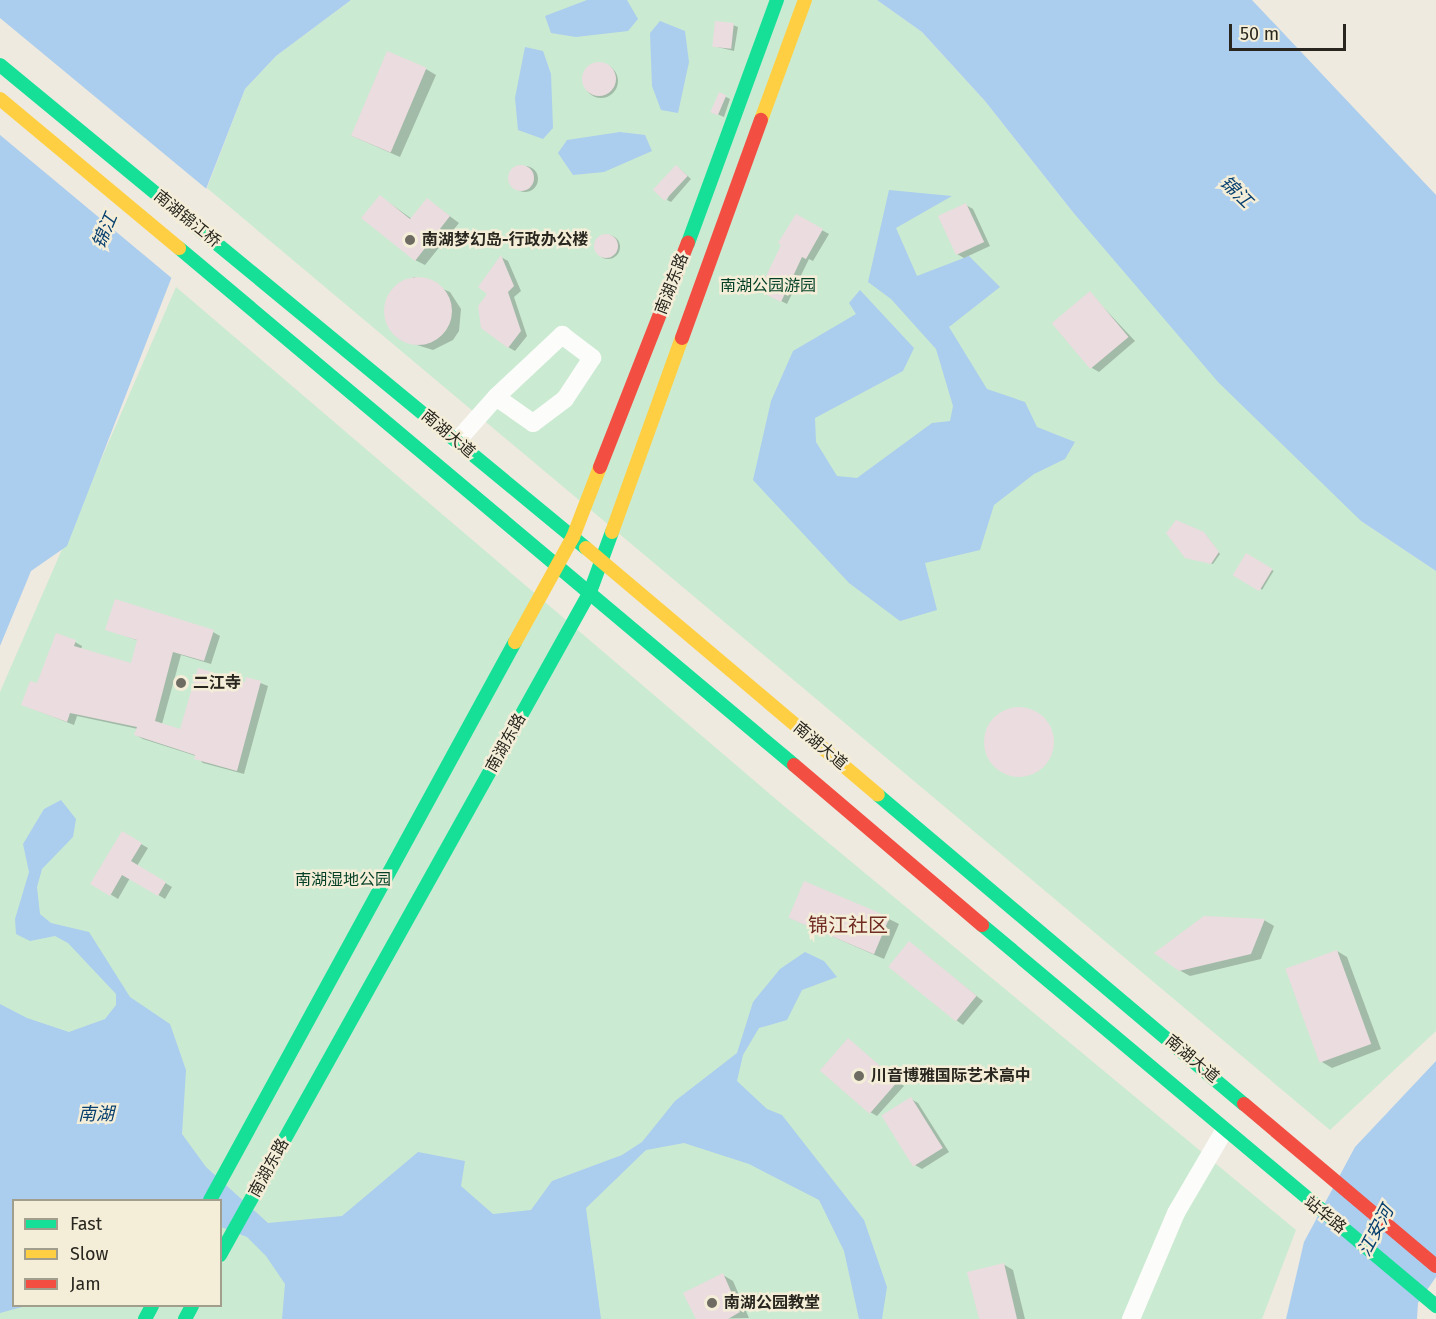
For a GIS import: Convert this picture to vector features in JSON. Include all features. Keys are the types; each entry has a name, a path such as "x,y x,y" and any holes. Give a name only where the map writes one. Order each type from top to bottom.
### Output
{"main road":[{"name":"南湖东路","path":"211,1199 573,537 705,198 777,0"},
{"name":"南湖东路","path":"222,1252 590,592 604,563 806,0"},
{"name":"南湖锦江桥","path":"0,65 375,373"},
{"name":"南湖锦江桥","path":"0,99 363,402"},
{"name":"南湖大道","path":"375,373 604,563 1264,1121"},
{"name":"南湖大道","path":"363,402 558,564 1243,1147"},
{"name":"站华路","path":"1264,1121 1436,1266"},
{"name":"站华路","path":"1243,1147 1436,1305"}],"street":[{"path":"457,441 496,397 562,335 592,358 565,399 533,423 496,397"},
{"path":"1131,1319 1176,1213 1224,1131"}],"green space":[{"name":"南湖公园游园","path":"351,0 877,0 922,32 985,101 1072,211 1361,521 1436,571 1436,1031 1330,1130 207,188 245,89 276,56"},
{"name":"南湖湿地公园","path":"176,287 784,806 1296,1230 1262,1319 0,1319 0,692"}],"water":[{"name":"锦江","path":"0,0 351,0 276,56 245,89 67,546 31,571 0,646"},
{"path":"587,0 627,0 638,19 628,31 576,37 551,33 545,16"},
{"name":"锦江","path":"877,0 1252,0 1436,195 1436,571 1361,521 1218,382 1072,211 985,101 922,32"},
{"path":"660,21 685,31 689,62 678,113 661,110 652,86 650,33"},
{"path":"525,47 543,51 551,74 553,128 543,139 518,130 515,98"},
{"path":"620,132 645,135 652,151 604,172 573,175 558,153 567,140"},
{"path":"889,190 952,196 896,228 917,276 969,256 1000,287 949,327 987,389 1025,402 1037,427 1075,442 1065,459 1034,474 994,505 980,550 925,563 937,610 900,621 849,583 753,480 771,401 793,351 856,314 849,303 860,290 914,348 903,371 815,418 816,442 837,476 857,478 932,423 950,421 953,406 936,349 891,299 868,282"},
{"name":"南湖","path":"61,800 76,819 73,837 42,869 37,887 40,914 51,923 89,932 130,997 170,1024 186,1070 182,1134 206,1167 268,1223 342,1216 418,1152 465,1161 461,1186 493,1214 531,1210 552,1181 622,1155 642,1142 675,1101 737,1053 753,1002 780,969 805,952 824,961 837,977 802,990 787,1020 759,1028 743,1055 737,1081 767,1109 782,1115 864,1220 887,1287 882,1319 859,1319 844,1251 819,1200 749,1164 684,1143 646,1150 586,1208 601,1319 282,1319 285,1284 266,1256 247,1237 222,1227 222,1199 12,1199 12,1307 22,1307 0,1313 0,1004 27,1018 69,1032 105,1019 116,1005 116,994 68,943 55,936 30,941 16,934 15,919 29,872 23,844 44,809"},
{"name":"江安河","path":"1436,1061 1436,1277 1418,1303 1417,1319 1286,1319 1304,1242 1355,1147"}],"pier":[{"path":"0,18 209,191 174,280 0,135"}],"building":[{"path":"715,21 734,23 731,49 712,47"},
{"path":"387,51 427,68 391,152 351,136"},
{"path":"599,62 611,67 616,79 611,91 599,96 587,91 582,79 587,67"},
{"path":"719,92 726,95 718,115 710,112"},
{"path":"521,165 530,169 534,178 530,187 521,191 512,187 508,178 512,169"},
{"path":"676,165 688,176 665,201 653,190"},
{"name":"南湖梦幻岛-行政办公楼","path":"380,195 410,219 427,198 450,216 415,261 361,218"},
{"path":"966,203 984,242 956,255 938,216"},
{"path":"796,214 823,229 806,259 802,257 781,302 759,291 781,245 778,243"},
{"path":"606,234 615,237 618,246 615,255 606,258 597,255 594,246 597,237"},
{"path":"501,255 514,286 508,292 521,331 508,348 481,328 478,306 487,294 478,287"},
{"path":"425,277 437,283 446,292 452,304 450,324 442,335 425,345 411,345 394,335 386,324 384,304 394,287 405,279"},
{"path":"1090,291 1129,337 1090,369 1052,323"},
{"path":"1176,520 1204,532 1219,552 1211,564 1185,558 1166,533"},
{"path":"1246,553 1273,569 1259,591 1233,575"},
{"path":"115,599 214,630 204,661 173,652 155,721 180,729 198,668 245,682 246,677 261,681 237,771 194,759 195,755 134,735 137,727 70,713 67,722 21,705 30,681 37,683 56,633 76,640 74,646 131,663 137,640 105,630"},
{"path":"1019,707 1032,710 1044,717 1051,729 1054,742 1051,755 1044,767 1032,774 1019,777 1006,774 994,767 987,755 984,742 987,729 994,717 1006,710"},
{"path":"122,831 142,843 131,861 166,882 158,896 122,875 110,896 90,884"},
{"path":"804,881 890,917 874,954 788,918"},
{"path":"1204,916 1265,919 1251,954 1179,971 1154,953"},
{"path":"909,941 977,996 956,1021 888,967"},
{"path":"1337,950 1371,1044 1320,1063 1285,969"},
{"name":"川音博雅国际艺术高中","path":"848,1038 898,1081 870,1114 820,1070"},
{"name":"川音博雅国际艺术高中","path":"911,1097 943,1148 913,1166 881,1116"},
{"path":"1004,1263 1017,1319 979,1319 967,1272"},
{"name":"南湖公园教堂","path":"723,1273 740,1312 728,1319 696,1319 683,1293"}],"traffic: fast":[{"path":"688,243 777,0"},
{"path":"0,65 586,548"},
{"path":"179,248 794,765"},
{"path":"222,1251 590,592 612,532"},
{"path":"211,1199 515,642"},
{"path":"878,795 1244,1104"},
{"path":"982,925 1436,1306"},
{"path":"145,1319 151,1307"},
{"path":"185,1319 191,1307"}],"traffic: slow":[{"path":"761,120 805,0"},
{"path":"0,99 179,248"},
{"path":"612,532 682,338"},
{"path":"515,642 573,537 600,467"},
{"path":"586,548 878,795"}],"traffic: jam":[{"path":"682,338 761,120"},
{"path":"600,467 688,243"},
{"path":"794,765 982,925"},
{"path":"1244,1104 1436,1266"}],"place":[{"name":"南湖梦幻岛-行政办公楼","path":"410,240"},
{"name":"二江寺","path":"181,683"},
{"name":"川音博雅国际艺术高中","path":"859,1076"},
{"name":"南湖公园教堂","path":"712,1303"}],"district":[{"name":"锦江社区","path":"848,925"}]}
